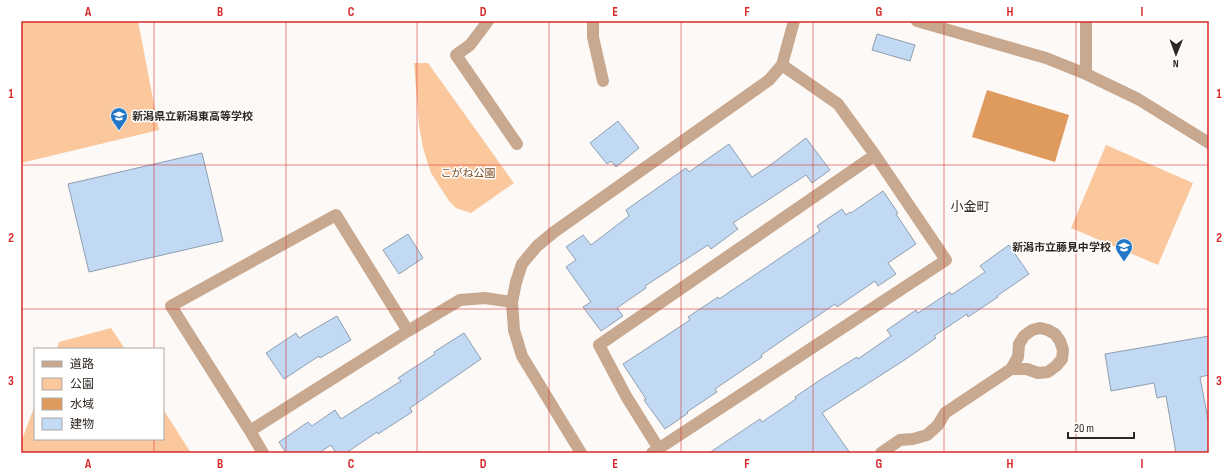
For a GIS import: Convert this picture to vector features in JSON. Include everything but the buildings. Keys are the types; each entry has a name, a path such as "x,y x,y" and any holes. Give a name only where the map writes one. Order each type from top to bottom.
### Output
{"street":[{"path":"488,21 470,44 456,55 517,144"},
{"path":"593,21 593,37 603,81"},
{"path":"581,453 522,356 514,330 512,302 516,282 522,264 537,246 561,227 770,80 782,65 794,21"},
{"path":"917,21 1046,58 1086,74 1138,99 1209,142"},
{"path":"1086,21 1086,74"},
{"path":"782,65 838,104 875,155 946,260 655,451 599,345 875,155"},
{"path":"263,453 171,306 336,215 408,331"},
{"path":"250,431 408,331 460,300 485,298 512,302"},
{"path":"881,453 900,440 913,439 928,435 938,425 945,413 1011,369 1018,357 1019,344 1024,336 1032,330 1040,328 1048,330 1055,334 1060,341 1063,350 1062,359 1048,372 1038,373 1027,369 1011,369"}],"green space":[{"path":"21,21 138,21 159,130 21,163"},
{"name":"こがね公園","path":"414,63 428,63 514,183 471,213 456,208 449,201 431,173 423,148 419,125"},
{"path":"1106,145 1193,183 1158,265 1071,228"},
{"path":"111,328 124,348 57,348 59,342"},
{"path":"34,408 34,440 164,440 164,411 191,453 21,453 21,438 23,437"}],"water":[{"path":"987,90 1069,115 1055,162 972,137"}],"place":[{"name":"新潟県立新潟東高等学校","path":"119,131"},
{"name":"新潟市立藤見中学校","path":"1124,262"}],"district":[{"name":"小金町","path":"970,207"}]}
